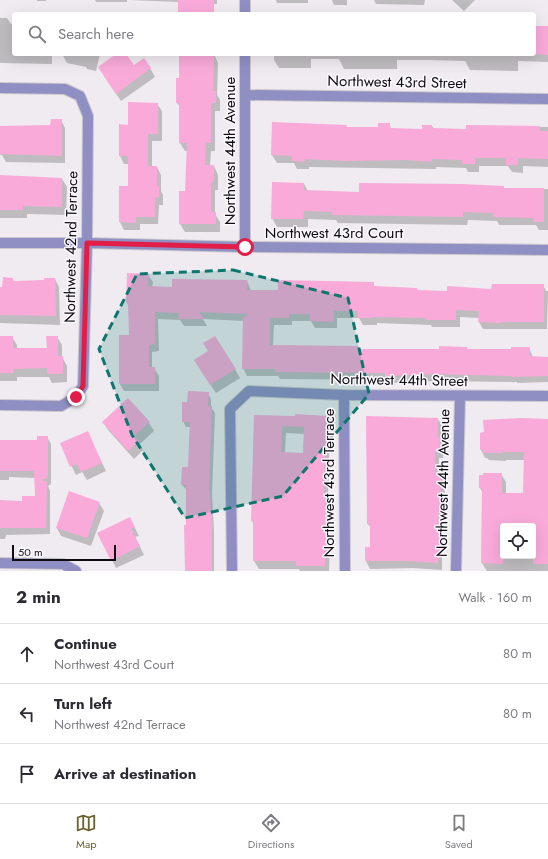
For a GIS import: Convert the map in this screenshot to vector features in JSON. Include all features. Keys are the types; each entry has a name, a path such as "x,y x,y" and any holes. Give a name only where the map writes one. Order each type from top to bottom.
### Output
{"street":[{"path":"245,0 245,12"},
{"name":"Northwest 44th Avenue","path":"245,56 245,247"},
{"name":"Northwest 42nd Terrace","path":"0,88 65,89 80,96 88,116 87,243 83,386 76,397 61,406 0,405"},
{"name":"Northwest 43rd Street","path":"245,95 548,99"},
{"name":"Northwest 43rd Court","path":"0,243 548,250"},
{"name":"Northwest 44th Street","path":"232,571 230,409 249,391 344,395 548,396"},
{"name":"Northwest 43rd Terrace","path":"344,395 345,571"},
{"name":"Northwest 44th Avenue","path":"456,571 460,396"},
{"path":"0,563 63,564 76,571"}],"highlighted area":[{"path":"233,270 348,298 369,394 283,496 185,518 132,435 99,349 137,274"}],"building":[{"path":"178,0 214,0 214,12 178,12"},
{"path":"536,26 548,26 548,55 536,54"},
{"path":"113,56 127,56 134,65 144,58 151,68 116,94 98,67"},
{"path":"179,56 214,56 213,91 216,91 216,103 211,103 211,143 206,143 205,165 214,165 214,182 211,182 211,212 216,212 216,224 179,224 179,191 185,191 187,143 179,143 179,103 176,103 176,78 179,78"},
{"path":"128,102 158,103 158,134 148,134 148,166 157,166 157,186 159,186 159,197 155,197 155,217 136,217 136,223 119,222 119,186 128,186 128,156 119,156 119,124 128,125"},
{"path":"51,119 62,119 62,156 0,154 0,126 50,125"},
{"path":"272,122 347,125 346,127 378,127 378,123 390,123 390,128 422,129 422,125 432,125 432,128 466,129 466,125 540,126 540,131 548,131 548,159 518,158 518,165 506,165 506,158 475,158 475,164 462,164 462,160 432,159 432,162 407,160 345,161 305,159 304,162 292,161 292,156 271,155"},
{"path":"0,175 62,178 62,207 23,206 23,210 0,210"},
{"path":"272,182 304,183 304,190 359,192 359,183 462,184 504,186 504,188 544,188 544,222 533,222 534,218 493,217 493,213 463,212 463,217 332,215 332,212 304,211 303,219 271,219"},
{"path":"127,273 149,274 148,286 172,287 172,279 247,280 247,290 278,290 278,280 374,282 374,286 447,291 447,286 491,289 492,284 544,284 544,322 478,322 479,311 456,310 456,320 426,320 426,318 358,318 358,311 334,311 334,322 310,321 310,314 289,314 289,318 270,318 270,345 358,346 358,349 439,349 439,346 467,347 467,349 511,349 511,347 530,347 530,356 548,357 548,376 512,377 433,374 385,376 385,373 275,372 275,369 242,369 243,318 249,314 199,312 204,319 178,319 179,313 155,312 155,344 149,345 149,367 155,367 155,384 119,384 119,335 129,335 128,303 126,303"},
{"path":"3,277 13,278 13,281 44,280 44,278 55,278 56,316 0,315 0,287 2,287"},
{"path":"0,336 13,336 13,348 47,348 46,336 58,336 58,356 63,356 63,374 47,374 47,368 13,369 13,373 0,373"},
{"path":"215,336 236,369 210,385 194,360 208,351 203,343"},
{"path":"188,391 209,392 208,406 212,406 209,490 212,525 212,571 185,571 184,525 186,525 186,485 181,485 182,467 188,467 190,422 182,422 182,402 187,402"},
{"path":"128,398 150,422 134,436 139,441 128,451 102,422"},
{"path":"295,414 326,416 324,486 326,523 325,566 296,566 296,561 253,561 253,521 251,521 254,415 295,416","holes":["282,426 304,427 303,453 281,452"]},
{"path":"366,416 438,418 438,437 440,437 439,451 435,451 435,472 441,472 438,563 365,561 365,547 370,547 370,524 367,524"},
{"path":"522,418 548,419 548,564 533,564 533,559 536,559 536,523 500,523 500,559 503,559 503,564 481,563 482,488 479,488 479,475 483,475 483,473 502,473 502,493 523,493 524,452 483,453 483,450 480,450 480,433 484,432 483,420"},
{"path":"88,431 102,463 81,472 77,464 70,467 60,443"},
{"path":"37,436 48,436 48,475 47,478 41,480 47,482 46,528 0,528 0,500 22,501 22,496 35,496 34,471 0,471 0,440 37,440"},
{"path":"69,491 100,502 87,538 56,528"},
{"path":"130,517 135,527 131,529 140,546 111,561 97,533"}],"route":[{"path":"76,397 83,386 87,243 245,247"}]}
